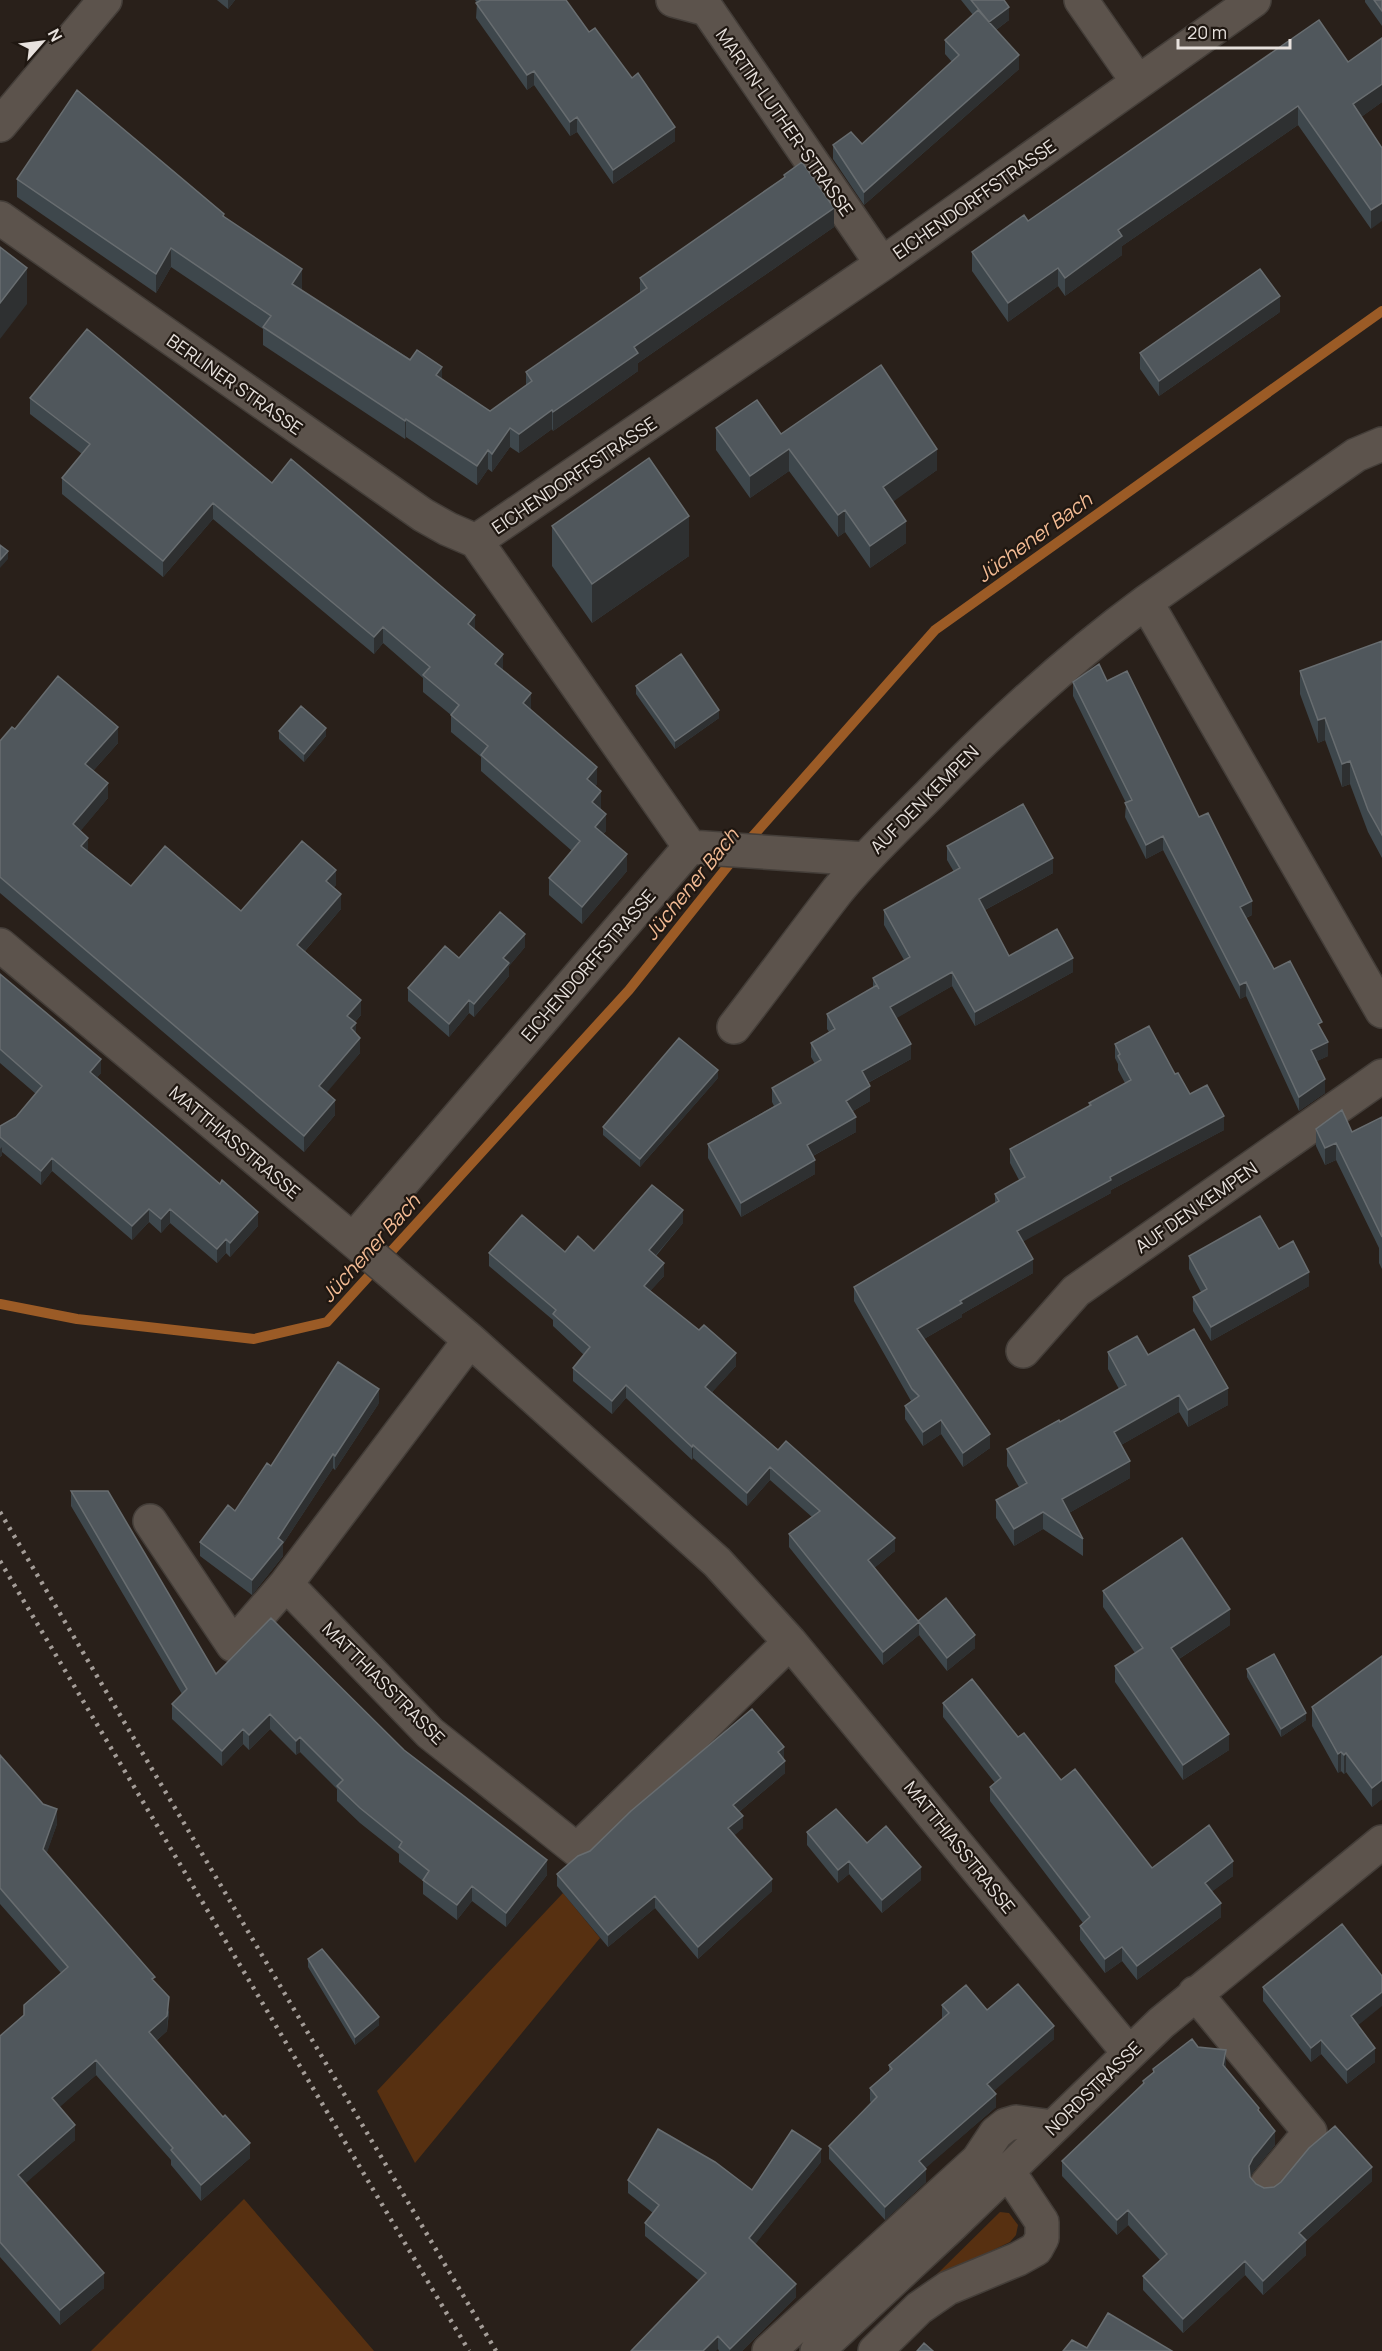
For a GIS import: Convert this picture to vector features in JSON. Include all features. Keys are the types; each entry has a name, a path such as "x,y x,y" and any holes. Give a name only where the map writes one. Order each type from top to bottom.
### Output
{"street":[{"path":"0,125 105,0"},
{"name":"MARTIN-LUTHER-STRASSE","path":"673,0 707,9 882,264"},
{"path":"1081,0 1138,82"},
{"name":"EICHENDORFFSTRASSE","path":"359,1245 699,847 476,541 676,407 882,264 1254,0"},
{"name":"BERLINER STRASSE","path":"0,218 423,515 476,541"},
{"name":"AUF DEN KEMPEN","path":"734,1028 865,859 1018,706 1076,655 1146,602 1356,455 1382,444"},
{"path":"1146,602 1374,979 1382,1011"},
{"path":"699,847 865,859"},
{"name":"MATTHIASSTRASSE","path":"0,945 470,1340 690,1536 745,1590 790,1642 1129,2053"},
{"name":"AUF DEN KEMPEN","path":"1023,1352 1076,1292 1382,1076"},
{"path":"150,1521 233,1646 286,1584 470,1340"},
{"name":"MATTHIASSTRASSE","path":"286,1584 430,1733 577,1850 790,1642"},
{"name":"NORDSTRASSE","path":"817,2351 1129,2053 1195,1993 1382,1842"},
{"path":"1195,1993 1310,2132 1267,2184"},
{"path":"769,2351 978,2160 1000,2128 1016,2122 1053,2127"},
{"path":"875,2351 920,2308 948,2288 1035,2249 1042,2238 1042,2222 1008,2171"}],"shaded area":[{"path":"563,1893 600,1938 415,2163 377,2091"},
{"path":"244,2199 374,2351 91,2351"},
{"path":"1000,2212 1009,2213 1018,2225 1016,2235 1010,2242 931,2280"}],"building":[{"path":"481,0 566,0 589,32 595,28 632,78 638,73 675,127 613,170 577,117 570,122 534,71 527,75 476,3"},
{"path":"971,0 1004,0 1009,7 989,22"},
{"path":"1374,0 1382,0 1382,11"},
{"path":"978,10 1019,55 864,192 833,145 851,132 862,144 959,55 945,40"},
{"path":"1319,20 1348,62 1382,38 1382,84 1353,104 1382,148 1382,203 1371,210 1298,106 1118,230 1122,236 1065,278 1058,268 1008,303 972,252 1024,215 1028,221"},
{"path":"77,90 224,214 223,216 302,269 292,284 410,360 417,350 442,367 436,375 490,411 532,381 526,372 647,288 640,278 785,177 784,175 802,162 834,208 634,347 638,353 553,412 552,410 519,434 510,428 492,454 488,450 477,466 263,327 271,316 171,248 156,274 17,179"},
{"path":"0,247 27,268 0,303"},
{"path":"1260,269 1280,296 1159,381 1140,353"},
{"path":"87,329 272,483 291,459 475,615 468,624 503,654 495,664 531,693 523,703 597,767 587,779 601,791 592,802 606,814 595,827 627,854 582,907 549,878 580,841 481,755 488,746 451,715 459,705 423,675 430,667 383,627 374,637 213,503 163,561 62,478 90,444 30,398"},
{"path":"881,365 937,449 883,487 906,521 870,546 845,510 838,515 789,449 750,476 716,428 757,400 781,434"},
{"path":"649,458 689,516 592,584 552,526"},
{"path":"0,545 8,551 0,560"},
{"path":"1382,641 1382,835 1368,810 1350,761 1342,764 1325,718 1318,720 1300,671"},
{"path":"681,654 719,710 675,741 636,686"},
{"path":"1099,664 1107,681 1127,671 1199,817 1208,813 1252,901 1240,907 1274,969 1290,961 1322,1022 1318,1024 1328,1042 1311,1050 1325,1079 1299,1097 1246,982 1240,985 1163,836 1146,845 1125,803 1132,800 1073,682"},
{"path":"58,676 118,727 85,764 108,783 73,824 88,838 81,846 131,886 165,846 241,911 302,841 336,870 326,881 341,894 297,945 361,1000 347,1016 356,1023 351,1028 360,1038 319,1086 335,1100 304,1136 0,877 0,741 12,727 15,729"},
{"path":"301,706 326,728 304,754 279,731"},
{"path":"1023,804 1053,858 979,899 1009,956 1057,929 1073,958 975,1012 952,972 890,1007 911,1044 862,1071 870,1086 846,1101 856,1117 807,1145 815,1160 741,1203 708,1144 781,1103 772,1088 821,1060 811,1043 835,1029 827,1014 877,985 873,978 910,957 884,910 960,868 947,846"},
{"path":"500,912 525,934 503,958 509,963 474,1004 469,1000 449,1024 408,988 445,946 459,958"},
{"path":"0,974 101,1059 90,1072 220,1184 222,1180 258,1212 230,1243 226,1239 217,1249 170,1209 161,1219 149,1209 132,1226 52,1158 41,1171 0,1137 0,1126 16,1117 42,1086 0,1049"},
{"path":"1149,1026 1175,1074 1178,1073 1190,1094 1207,1085 1224,1116 1110,1177 1111,1180 1017,1231 1033,1259 917,1329 990,1434 963,1453 941,1420 923,1432 905,1406 919,1396 912,1389 854,1287 999,1201 995,1194 1025,1177 1010,1149 1091,1105 1089,1103 1131,1080 1118,1056 1120,1054 1115,1044"},
{"path":"679,1038 718,1070 640,1159 603,1127"},
{"path":"1342,1110 1352,1132 1382,1117 1382,1237 1336,1143 1325,1148 1316,1129"},
{"path":"652,1185 683,1210 649,1250 664,1263 644,1286 699,1330 704,1325 736,1353 705,1387 778,1450 786,1441 895,1538 868,1560 918,1621 946,1598 975,1635 947,1658 919,1622 883,1652 789,1534 820,1511 770,1467 747,1493 693,1445 692,1447 626,1385 612,1401 573,1368 590,1347 553,1314 556,1310 489,1253 522,1215 565,1252 578,1236 594,1251"},
{"path":"1260,1216 1279,1249 1293,1241 1309,1272 1211,1327 1193,1297 1207,1289 1189,1256"},
{"path":"1194,1329 1228,1388 1188,1410 1179,1395 1114,1432 1130,1461 1062,1499 1083,1539 1043,1512 1014,1529 996,1500 1027,1483 1007,1449 1126,1385 1108,1352 1137,1336 1148,1355"},
{"path":"338,1362 379,1389 278,1538 283,1542 252,1580 200,1542 228,1505 235,1511 267,1463 271,1466"},
{"path":"71,1491 108,1491 216,1674 271,1618 404,1750 547,1860 506,1913 472,1886 457,1905 423,1880 429,1871 399,1847 402,1842 337,1786 343,1780 300,1737 296,1741 270,1714 249,1735 243,1729 222,1751 172,1704 187,1689"},
{"path":"1182,1538 1230,1609 1171,1648 1229,1734 1183,1765 1115,1666 1143,1648 1103,1591"},
{"path":"1274,1654 1306,1713 1281,1729 1247,1669"},
{"path":"1382,1656 1382,1780 1372,1788 1346,1753 1338,1754 1312,1707"},
{"path":"972,1679 1018,1737 1024,1733 1061,1780 1075,1769 1152,1868 1209,1825 1233,1861 1205,1883 1221,1903 1137,1966 1122,1947 1105,1959 1080,1926 1090,1917 990,1787 1001,1778 943,1703"},
{"path":"752,1709 784,1747 778,1752 785,1761 733,1805 743,1816 728,1828 772,1879 698,1947 655,1896 608,1935 557,1874 578,1856 590,1851 631,1811"},
{"path":"0,1755 43,1804 57,1809 43,1849 155,1977 152,1979 169,1997 167,2016 149,2032 223,2117 225,2115 250,2143 201,2185 171,2150 173,2148 96,2060 52,2098 75,2125 18,2175 104,2273 60,2310 0,2242 0,2036 24,2015 24,2005 68,1967 0,1888"},
{"path":"836,1809 867,1843 886,1826 921,1867 882,1900 849,1861 838,1870 807,1832"},
{"path":"1342,1924 1382,1976 1382,1992 1351,2016 1375,2048 1347,2070 1321,2040 1311,2048 1263,1987"},
{"path":"322,1949 379,2017 355,2037 308,1959"},
{"path":"1018,1984 1054,2026 987,2084 996,2094 919,2161 926,2169 885,2207 829,2146 877,2097 870,2088 892,2069 889,2065 949,2013 942,2005 966,1985 987,2010"},
{"path":"1192,2039 1198,2047 1226,2050 1223,2065 1275,2131 1249,2166 1250,2177 1256,2184 1264,2188 1274,2187 1281,2182 1309,2148 1335,2126 1372,2167 1299,2233 1306,2240 1263,2281 1245,2261 1183,2319 1143,2276 1167,2254 1128,2210 1117,2220 1062,2161 1144,2083 1143,2081 1154,2072 1153,2069"},
{"path":"658,2129 715,2162 752,2190 792,2130 821,2149 749,2238 796,2284 730,2349 718,2336 703,2351 631,2351 706,2273 645,2223 659,2205 628,2180"},
{"path":"1108,2313 1172,2351 1063,2351 1072,2340 1087,2348"},
{"path":"924,2343 933,2351 917,2351"}],"waterway":[{"name":"Jüchener Bach","path":"745,845 935,630 1382,311"},
{"name":"Jüchener Bach","path":"0,1304 77,1319 254,1339 327,1322 629,990 735,857"}],"railway":[{"path":"0,1512 496,2351"},
{"path":"0,1561 469,2351"}]}
